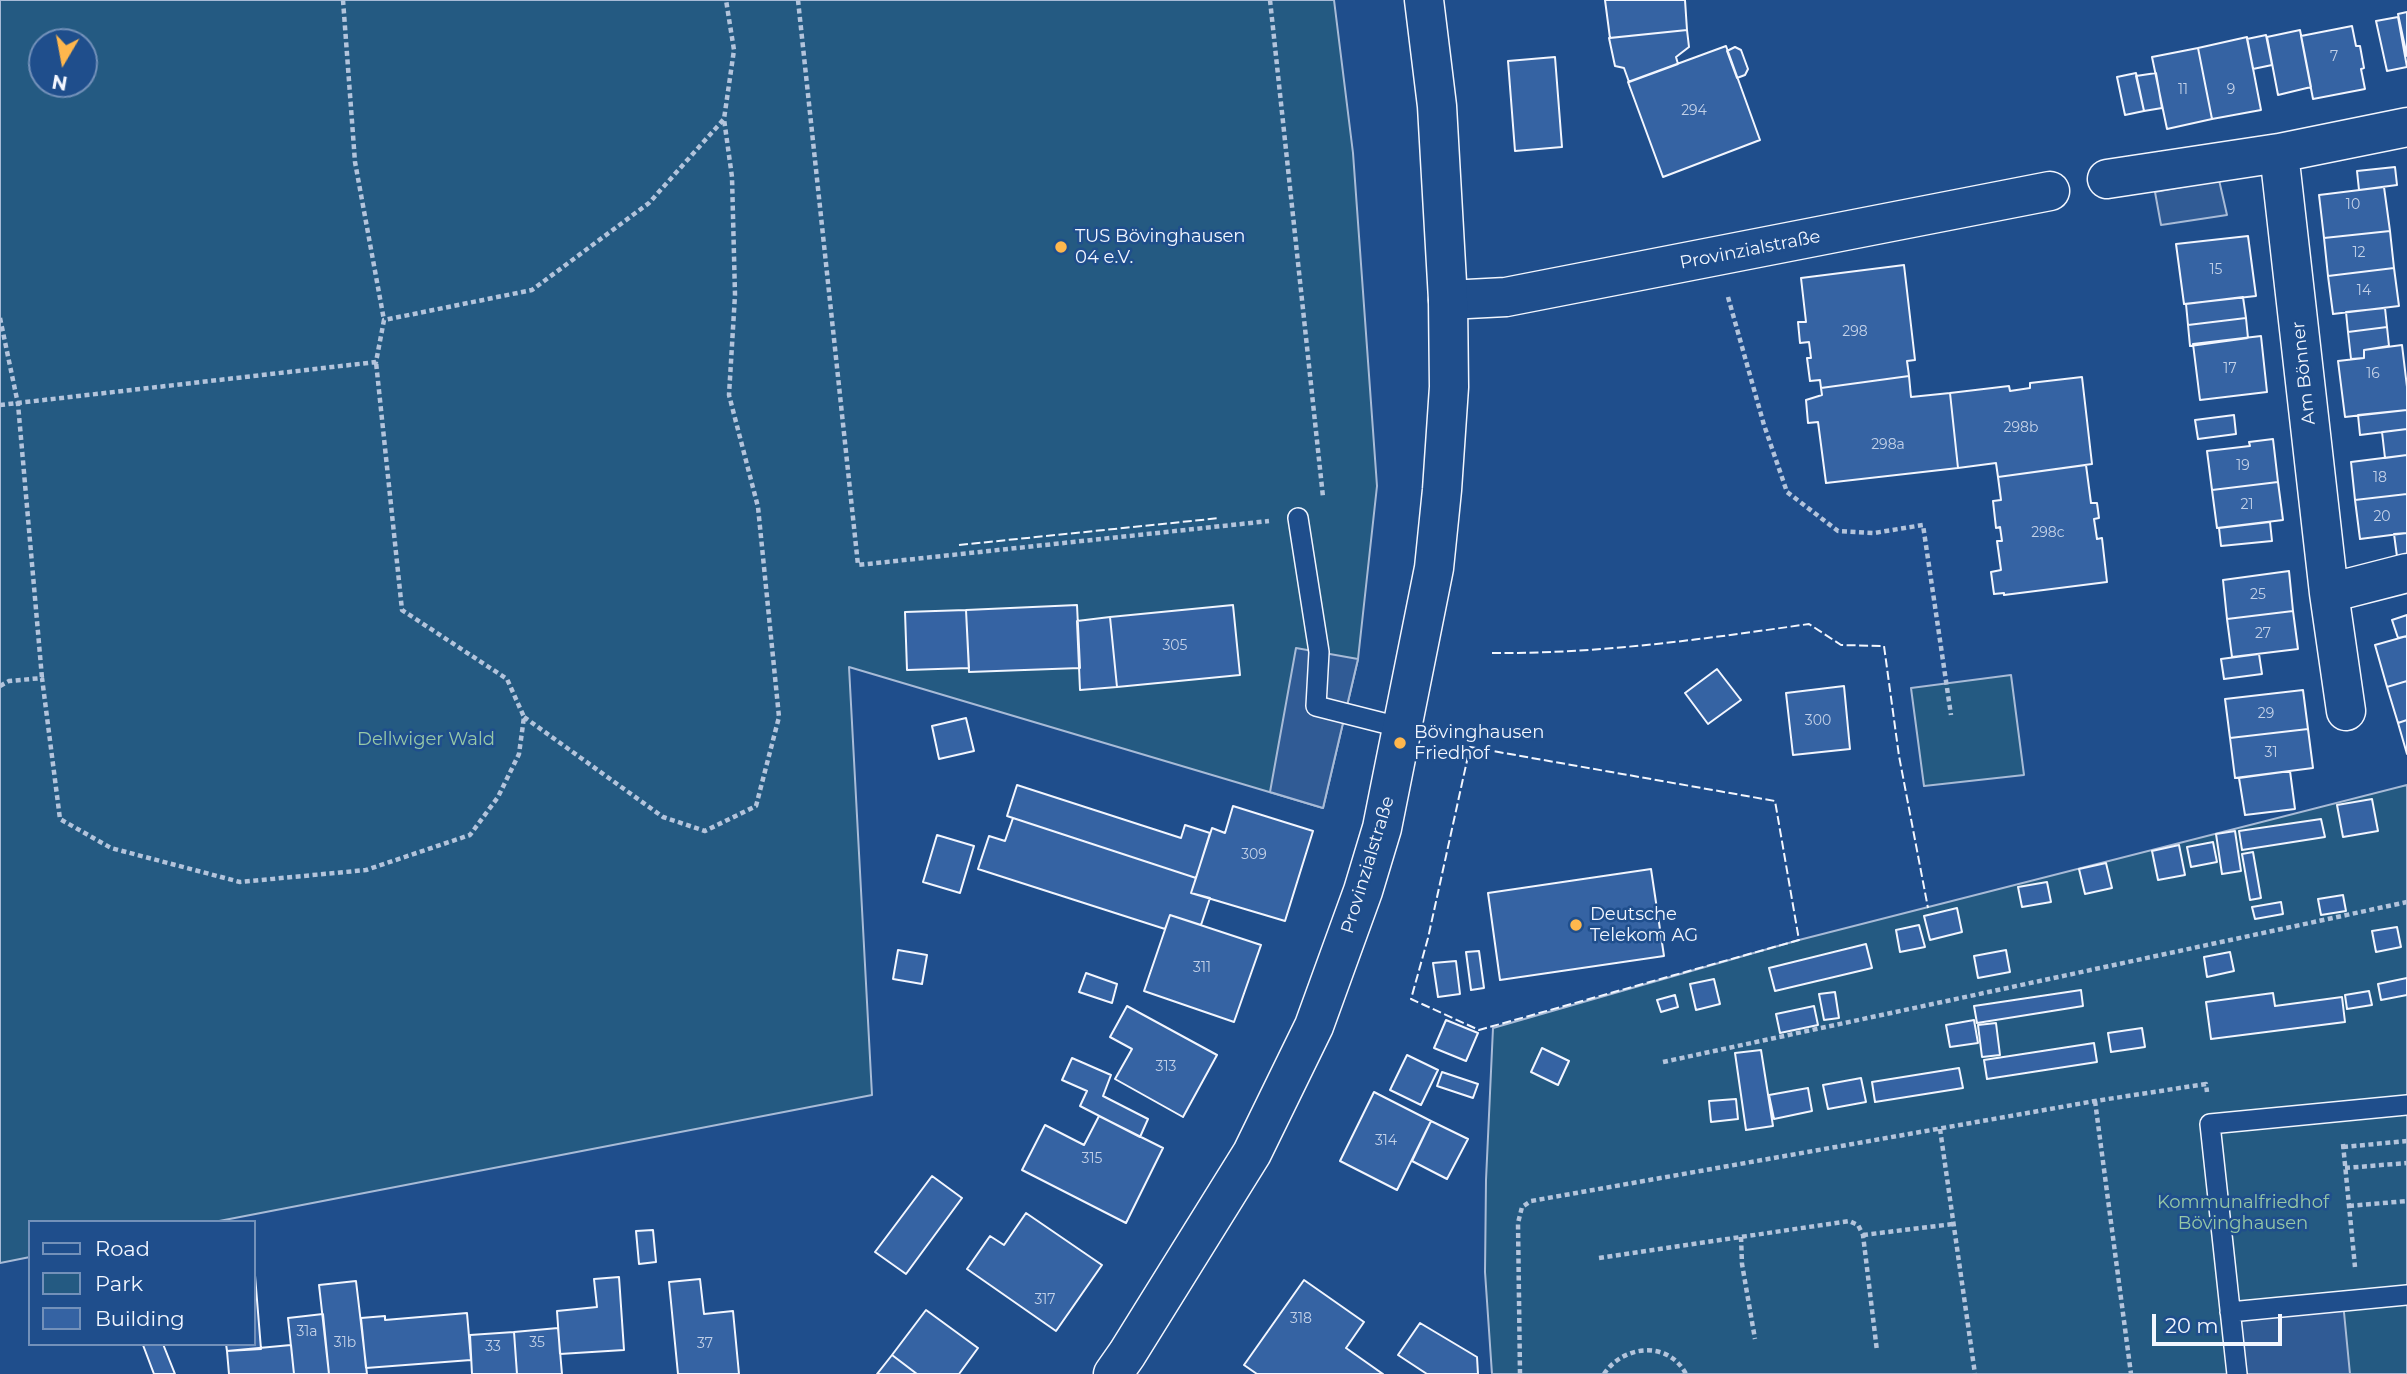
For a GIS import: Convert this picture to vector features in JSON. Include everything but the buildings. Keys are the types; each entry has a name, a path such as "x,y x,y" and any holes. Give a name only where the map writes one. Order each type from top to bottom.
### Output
{"street":[{"name":"Provinzialstraße","path":"1113,1374 1142,1332 1251,1153 1314,1027 1363,891 1382,828 1434,568 1449,387 1448,300 1437,106 1424,0"},
{"path":"2108,179 2279,153 2407,127"},
{"name":"Am Bönner","path":"2279,153 2329,593 2346,711"},
{"name":"Provinzialstraße","path":"1448,300 1506,297 2050,191"},
{"path":"2329,593 2407,573"}],"lane":[{"path":"1298,518 1319,652 1316,706 1403,728"},
{"path":"2237,1374 2210,1125 2407,1105"},
{"path":"2230,1312 2407,1295"}],"path":[{"path":"343,0 355,162 384,320 376,362 402,610 507,679 524,718 663,817 705,831 756,806 779,717 758,507 729,395 735,295 732,177 724,119 734,50 726,0"},
{"path":"798,0 858,565 1325,516 1270,0"},
{"path":"384,320 532,290 649,202 724,119"},
{"path":"1717,257 1764,425 1787,492 1838,531 1874,533 1923,525 1951,715"},
{"path":"0,318 18,404 42,678 60,819 111,848 240,882 366,870 470,835 498,797 519,754 524,718"},
{"path":"0,405 376,362"},
{"path":"0,686 9,681 42,678"},
{"path":"1663,1062 2407,902"},
{"path":"1520,1374 1519,1215 1522,1207 1531,1201 2095,1101 2206,1084 2210,1125"},
{"path":"2095,1101 2131,1374"},
{"path":"2340,1111 2358,1300"},
{"path":"1940,1129 1975,1374"},
{"path":"2343,1147 2407,1141"},
{"path":"2345,1168 2407,1163"},
{"path":"2349,1206 2407,1201"},
{"path":"1600,1258 1849,1221 1858,1225 1863,1235 1877,1351"},
{"path":"1863,1235 1953,1224"},
{"path":"1741,1237 1742,1264 1755,1339"},
{"path":"1604,1374 1610,1365 1622,1356 1635,1350 1652,1349 1669,1356 1686,1374"}],"green space":[{"name":"Dellwiger Wald","path":"0,0 1334,0 1353,153 1377,486 1358,659 1323,808 849,667 872,1095 224,1220 28,1220 28,1257 0,1263"},
{"path":"2011,675 2024,775 1924,786 1911,688"},
{"name":"Kommunalfriedhof Bövinghausen","path":"2407,785 2407,1374 1492,1374 1485,1272 1493,1028 1799,940"}],"shaded area":[{"path":"2219,180 2227,215 2161,225 2155,192"},
{"path":"1296,648 1358,659 1323,808 1270,792"},
{"path":"2343,1302 2350,1374 2237,1374 2230,1312"}],"fence":[{"path":"959,545 1220,518"},
{"path":"1492,653 1611,648 1809,624 1841,645 1884,646 1899,756 1928,908"},
{"path":"1470,747 1775,801 1799,940 1479,1030 1411,999 1428,938 1470,747"}],"place":[{"name":"TUS Bövinghausen 04 e.V.","path":"1061,247"},
{"name":"Bövinghausen Friedhof","path":"1400,743"},
{"name":"Deutsche Telekom AG","path":"1576,925"}]}
